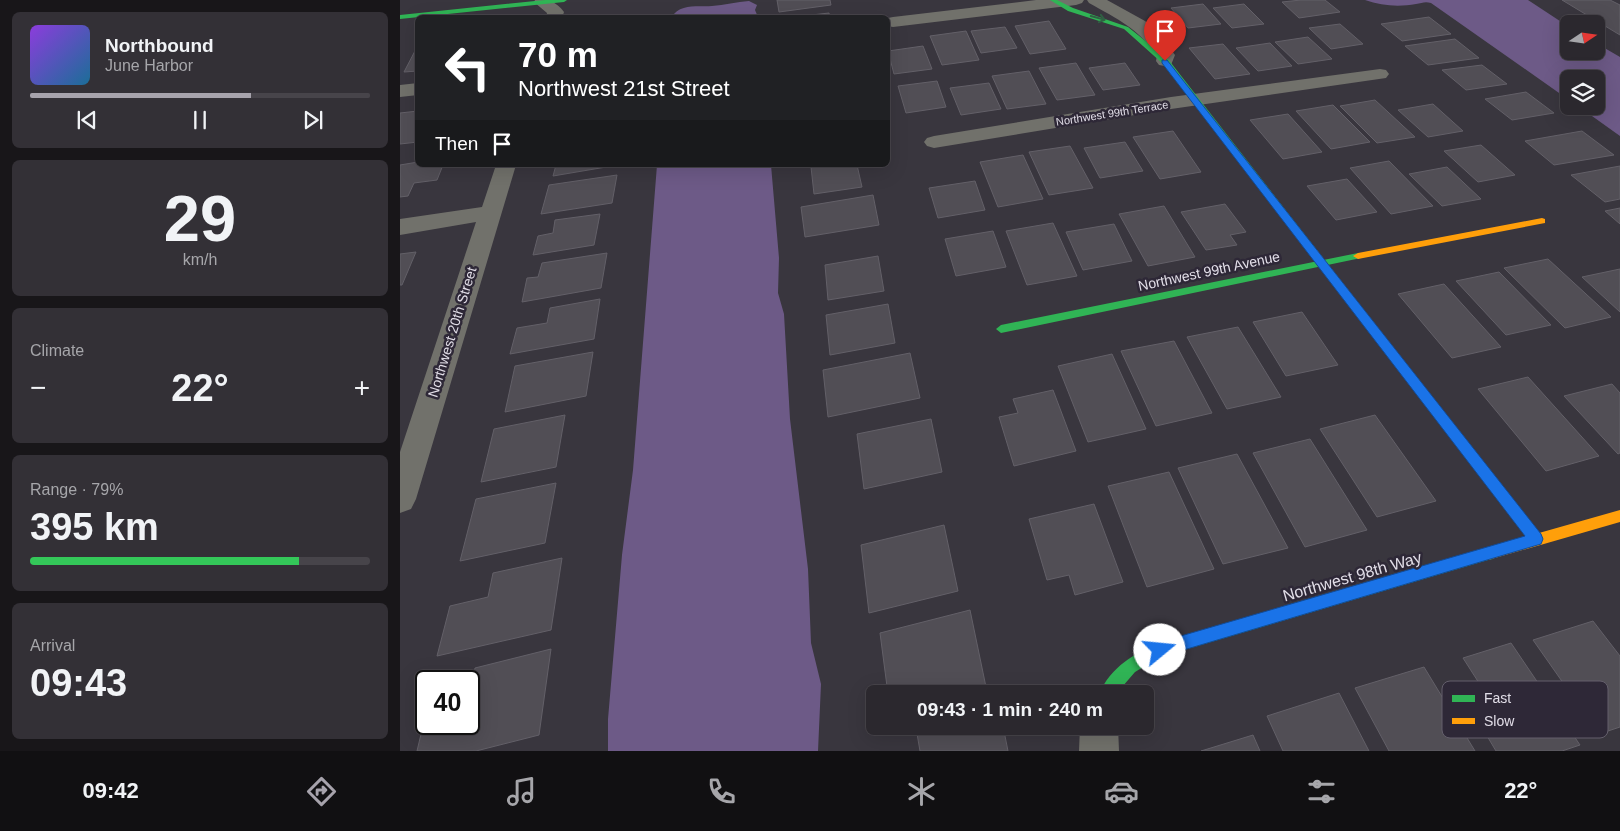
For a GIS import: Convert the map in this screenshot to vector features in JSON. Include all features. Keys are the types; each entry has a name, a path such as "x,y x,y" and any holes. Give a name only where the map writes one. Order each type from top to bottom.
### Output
{"street":[{"path":"418,15 564,0"},
{"path":"893,22 1054,1 1076,0"},
{"path":"1095,0 1139,25 1150,34 1166,55 1165,61"},
{"path":"534,15 542,1"},
{"path":"542,1 556,12 555,15"},
{"path":"1054,1 1075,12 1128,29 1138,36 1154,56 1165,61 1193,100 1536,539"},
{"path":"400,17 415,15"},
{"name":"Northwest 99th Terrace","path":"934,142 1193,100 1380,74"},
{"path":"400,91 415,89"},
{"name":"Northwest 20th Street","path":"400,499 505,167"},
{"path":"400,227 489,214"},
{"name":"Northwest 99th Avenue","path":"1000,329 1542,220"},
{"name":"Northwest 98th Way","path":"1112,685 1123,670 1154,652 1620,516"},
{"path":"1099,751 1101,735"}],"shaded area":[{"path":"1365,0 1528,0 1560,21 1560,60 1605,60 1605,48 1620,57 1620,136 1591,115 1605,115 1605,70 1560,70 1560,94 1431,3 1425,2 1397,6 1378,4"},
{"path":"749,1 757,5 755,10 757,15 674,15 684,8 717,6"},
{"path":"657,167 771,167 779,258 778,293 784,314 790,419 808,569 811,643 821,684 818,751 608,751 608,719 622,555 633,470"}],"building":[{"path":"777,0 830,0 831,5 779,12"},
{"path":"1325,0 1340,12 1299,18 1282,2"},
{"path":"1562,0 1610,0 1620,5 1620,35 1605,26 1605,15 1587,15"},
{"path":"1203,4 1221,24 1188,28 1171,8"},
{"path":"1244,4 1264,24 1232,28 1213,8"},
{"path":"829,13 829,15 812,15"},
{"path":"1429,17 1451,34 1402,41 1381,24"},
{"path":"1049,21 1066,49 1030,54 1015,26"},
{"path":"1340,24 1363,44 1331,49 1309,28"},
{"path":"1005,27 1017,48 981,53 971,31"},
{"path":"966,31 979,60 942,65 930,36"},
{"path":"1308,37 1332,59 1298,64 1275,42"},
{"path":"1455,39 1479,58 1428,65 1405,46"},
{"path":"1270,43 1292,66 1258,71 1236,48"},
{"path":"1223,44 1250,74 1215,79 1189,48"},
{"path":"923,46 932,69 894,74 890,51"},
{"path":"415,51 415,71 404,72"},
{"path":"1076,63 1095,95 1057,100 1039,68"},
{"path":"1125,63 1140,85 1103,90 1089,68"},
{"path":"1482,65 1507,84 1466,90 1442,70"},
{"path":"1029,71 1046,104 1007,109 992,76"},
{"path":"937,81 946,107 906,113 898,86"},
{"path":"989,83 1001,109 961,115 950,88"},
{"path":"1526,92 1554,113 1512,120 1485,99"},
{"path":"1375,100 1415,137 1377,143 1340,106"},
{"path":"1433,104 1463,131 1428,137 1398,110"},
{"path":"1333,105 1370,142 1331,149 1296,111"},
{"path":"415,111 415,142 400,144 400,113"},
{"path":"1288,114 1322,152 1283,159 1250,120"},
{"path":"1173,131 1201,172 1160,179 1133,137"},
{"path":"1582,131 1614,155 1554,165 1525,141"},
{"path":"1125,142 1143,171 1100,178 1084,148"},
{"path":"1481,145 1515,175 1478,182 1444,151"},
{"path":"1070,146 1093,188 1049,195 1029,152"},
{"path":"1023,155 1043,199 998,207 980,162"},
{"path":"1389,161 1433,206 1391,214 1350,168"},
{"path":"415,162 415,167 442,167 437,180 414,183 408,196 400,197 400,165"},
{"path":"1620,166 1620,199 1605,202 1571,175"},
{"path":"555,167 606,167 553,176"},
{"path":"811,167 857,167 862,187 814,194"},
{"path":"1447,167 1481,199 1442,206 1409,174"},
{"path":"617,175 612,203 541,214 549,185"},
{"path":"1347,179 1377,212 1336,220 1307,186"},
{"path":"975,181 985,210 938,218 929,188"},
{"path":"873,195 879,225 805,237 801,207"},
{"path":"1225,204 1246,232 1230,235 1237,245 1206,250 1181,212"},
{"path":"1164,206 1195,257 1148,266 1119,214"},
{"path":"1620,208 1620,224 1605,211"},
{"path":"600,214 594,245 533,255 538,236 553,233 555,220"},
{"path":"1053,223 1077,276 1027,285 1006,231"},
{"path":"1114,224 1132,261 1083,270 1066,232"},
{"path":"993,231 1006,267 956,276 945,239"},
{"path":"416,252 402,285 400,285 400,254"},
{"path":"607,253 601,288 522,302 527,278 538,277 542,263"},
{"path":"878,256 884,291 828,300 825,265"},
{"path":"1548,259 1611,317 1565,328 1504,268"},
{"path":"1620,269 1620,312 1582,277"},
{"path":"1499,272 1551,325 1506,335 1456,281"},
{"path":"1444,284 1501,347 1452,358 1398,294"},
{"path":"600,299 594,339 510,354 517,328 547,323 550,308"},
{"path":"888,304 895,343 830,355 826,315"},
{"path":"1302,312 1338,365 1286,376 1253,322"},
{"path":"1238,327 1281,397 1227,409 1187,337"},
{"path":"1174,341 1212,413 1156,426 1121,351"},
{"path":"593,352 586,396 505,412 515,366"},
{"path":"910,353 920,398 828,417 823,370"},
{"path":"1112,354 1146,429 1088,442 1058,366"},
{"path":"1528,377 1599,456 1546,471 1478,389"},
{"path":"1612,384 1620,393 1620,453 1618,454 1564,396"},
{"path":"1053,390 1076,451 1014,466 999,417 1018,413 1013,399"},
{"path":"565,415 556,467 481,482 494,429"},
{"path":"1375,415 1436,501 1377,517 1320,429"},
{"path":"931,419 942,472 864,489 857,434"},
{"path":"1310,439 1367,530 1305,547 1253,453"},
{"path":"1237,454 1288,548 1223,564 1178,468"},
{"path":"1169,472 1214,569 1147,587 1108,486"},
{"path":"556,483 545,543 460,561 476,499"},
{"path":"1094,504 1123,582 1075,595 1069,575 1047,580 1029,519"},
{"path":"944,525 958,591 869,613 861,545"},
{"path":"562,558 551,630 437,656 450,606 488,597 493,573"},
{"path":"970,610 986,685 887,685 880,633"},
{"path":"1593,621 1620,656 1620,727 1608,731 1608,681 1562,681 1533,640"},
{"path":"1511,643 1537,681 1478,681 1463,658"},
{"path":"551,649 539,735 476,751 417,751 421,735 480,735 480,670 475,670 475,668"},
{"path":"1424,667 1442,697 1442,738 1467,738 1475,751 1389,751 1355,688"},
{"path":"1339,693 1369,751 1283,751 1267,716"},
{"path":"917,735 1005,735 1008,751 920,751"},
{"path":"1253,735 1260,751 1201,751"},
{"path":"1488,738 1575,738 1580,745 1562,751 1496,751"}],"traffic: fast":[{"path":"419,15 564,0"},
{"path":"1053,0 1070,10 1117,24 1132,31 1165,61 1313,251"},
{"path":"400,17 415,15"},
{"path":"1001,329 1358,256"},
{"path":"1113,685 1129,667 1144,657 1160,650 1488,554"}],"traffic: slow":[{"path":"1358,256 1542,221"},
{"path":"1313,251 1536,539"},
{"path":"1488,554 1620,516"}],"route":[{"path":"1160,650 1536,539 1336,280 1193,100 1165,61"}]}
